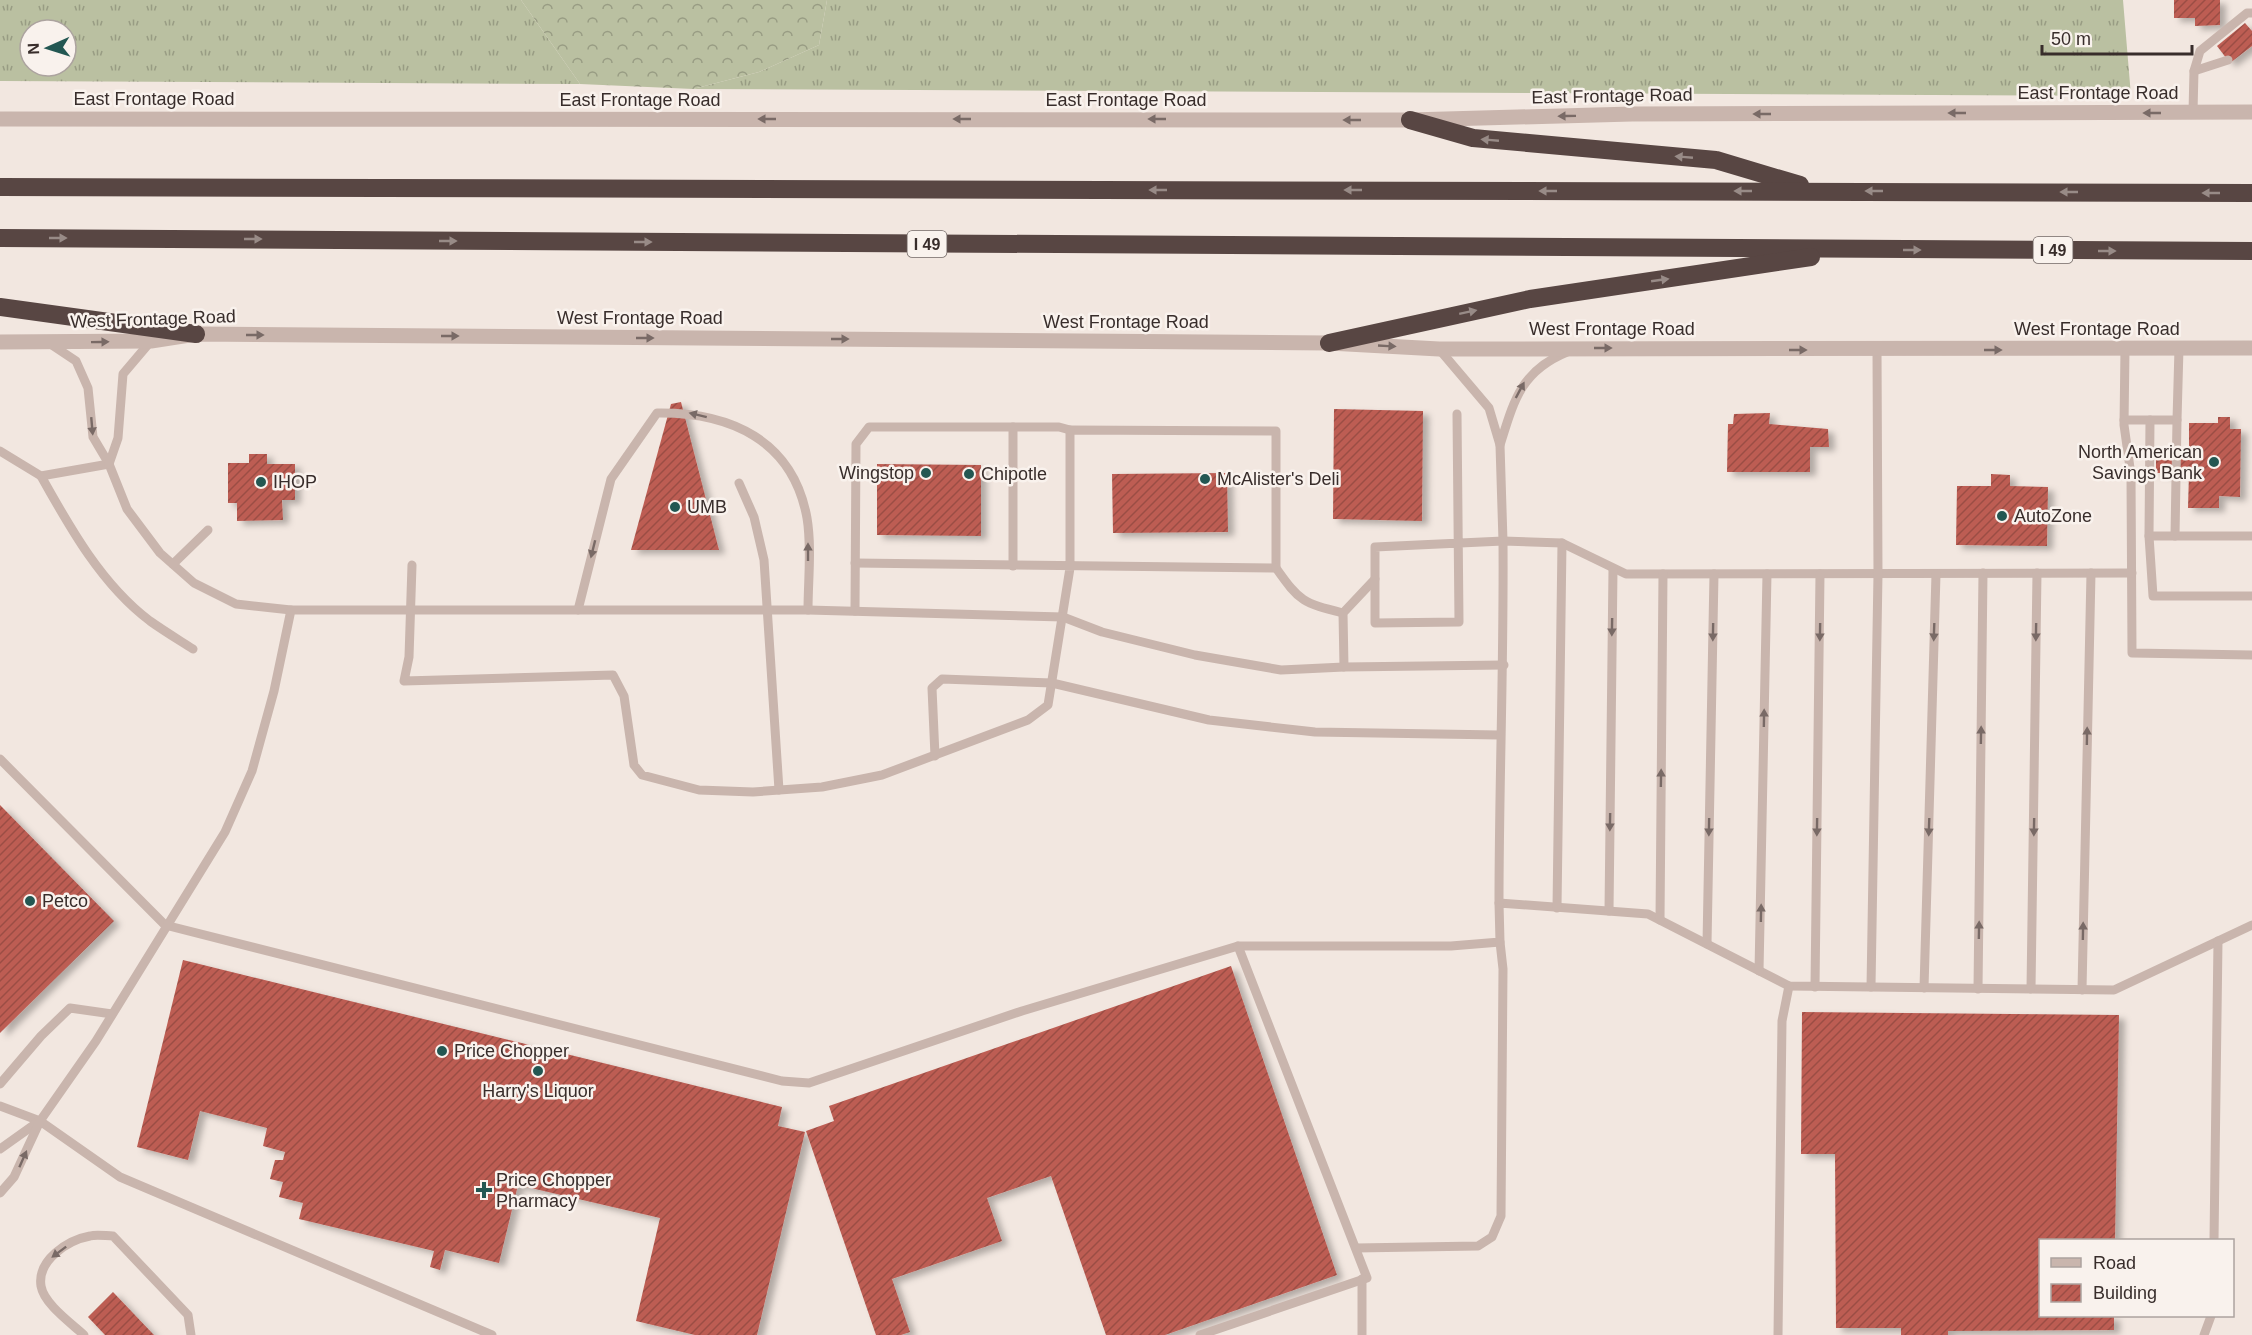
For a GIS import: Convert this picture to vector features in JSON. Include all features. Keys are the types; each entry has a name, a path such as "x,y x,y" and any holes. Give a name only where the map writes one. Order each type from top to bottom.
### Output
{"highway":[{"path":"1410,120 1473,138 1716,160 1822,191"},
{"path":"0,187 2252,193"},
{"name":"I 49","path":"0,238 2252,251"},
{"path":"1329,343 1530,299 1779,263 1853,249"},
{"path":"0,307 196,334"}],"street":[{"name":"East Frontage Road","path":"0,118 1410,120 1632,114 2252,112"},
{"name":"West Frontage Road","path":"0,342 151,341 196,334 1329,343 1439,349 1877,351 2252,348"}],"lane":[{"path":"2193,112 2194,72 2199,51 2247,14 2252,13"},
{"path":"2194,72 2228,60"},
{"path":"109,464 118,438 123,374 151,341"},
{"path":"49,342 76,361 88,388 93,437 109,464 127,509 160,553 194,583 236,604 291,610 808,610 1063,617 1102,632 1195,655 1281,670 1504,664"},
{"path":"1500,445 1522,384 1545,361 1577,348"},
{"path":"2175,536 2179,348"},
{"path":"1356,1248 1478,1246 1492,1237 1501,1216 1503,969 1498,903 1499,735 1504,664 1500,445 1489,408 1439,349"},
{"path":"2125,349 2124,420 2131,475 2132,653 2252,655"},
{"path":"1871,987 1878,574 1877,351"},
{"path":"578,610 611,479 657,413 688,412 721,420 757,435 783,460 800,489 807,520 808,610"},
{"path":"1458,414 1460,543 1459,622 1375,623 1375,547 1460,543 1503,541 1562,543 1626,574 2132,573"},
{"path":"2124,420 2177,420"},
{"path":"2150,420 2149,536 2153,596 2252,596"},
{"path":"855,611 856,444 869,427 1059,427 1070,430 1276,431 1276,568 1296,594 1309,605 1343,613"},
{"path":"1013,427 1013,566"},
{"path":"412,566 409,657 404,681 613,675 624,696 634,765 642,775 699,790 779,790 822,787 882,775 1028,720 1047,705 1070,568 1070,430"},
{"path":"0,451 41,476 72,530 108,579 149,620 194,649"},
{"path":"41,476 109,464"},
{"path":"739,483 754,517 764,560 765,610 779,790"},
{"path":"173,564 208,530"},
{"path":"2149,536 2252,536"},
{"path":"1557,908 1562,543"},
{"path":"855,563 1070,568 1276,568"},
{"path":"1609,911 1613,569"},
{"path":"1924,988 1936,573"},
{"path":"1978,989 1983,573"},
{"path":"2031,989 2037,573"},
{"path":"2082,990 2091,573"},
{"path":"1660,920 1663,574"},
{"path":"1707,944 1714,574"},
{"path":"1759,971 1767,574"},
{"path":"1815,987 1820,574"},
{"path":"1344,667 1343,613 1375,579"},
{"path":"0,1193 14,1177 40,1121 112,1014 165,925 225,832 252,771 274,691 291,610"},
{"path":"935,756 932,688 942,679 1052,683 1209,720 1315,732 1499,735"},
{"path":"0,759 165,925 782,1081 809,1083 1022,1011 1238,946 1451,946 1500,942"},
{"path":"1498,903 1648,914 1789,986 1815,987 2114,990 2252,925"},
{"path":"2214,1239 2218,941"},
{"path":"1200,1335 1367,1278 1238,946"},
{"path":"1778,1335 1782,1021 1789,986"},
{"path":"0,1084 41,1036 70,1008 112,1014"},
{"path":"0,1106 40,1121 120,1177 492,1335"},
{"path":"0,1149 40,1121"},
{"path":"84,1335 48,1299 41,1286 43,1270 49,1259 68,1244 89,1236 113,1236 188,1315 191,1335"},
{"path":"1362,1279 1362,1335"},
{"path":"2204,1335 2211,1317"}],"green space":[{"path":"0,0 521,0 580,84 0,81"},
{"path":"521,0 827,0 819,45 759,72 693,89 580,84"},
{"path":"827,0 2123,0 2131,96 693,89 759,72 819,45"}],"building":[{"path":"2174,0 2220,0 2220,25 2195,26 2195,18 2174,18"},
{"path":"2245,23 2252,31 2252,46 2230,63 2217,46"},
{"path":"681,402 719,550 631,550 671,404"},
{"path":"1334,409 1423,411 1422,521 1333,519"},
{"path":"1770,413 1769,424 1828,429 1829,447 1810,447 1810,472 1727,472 1728,424 1733,424 1734,414"},
{"name":"North American Savings Bank","path":"2218,417 2230,417 2230,429 2241,429 2240,497 2219,496 2219,508 2188,508 2189,473 2156,473 2156,450 2189,450 2189,423 2218,423"},
{"name":"IHOP","path":"249,454 267,454 267,464 295,464 295,500 282,500 283,520 237,521 237,503 228,503 228,463 249,463"},
{"path":"877,464 981,465 981,536 877,535"},
{"path":"1227,473 1228,532 1113,533 1112,474"},
{"name":"AutoZone","path":"1991,474 2010,475 2010,486 2048,487 2047,546 1956,545 1957,486 1991,486"},
{"path":"0,805 114,921 0,1033"},
{"path":"183,960 782,1107 778,1126 805,1132 757,1335 695,1335 636,1321 660,1218 518,1185 499,1263 445,1250 440,1270 430,1267 434,1251 299,1219 303,1203 279,1197 283,1182 270,1179 275,1160 283,1160 285,1152 263,1146 267,1128 200,1111 188,1160 137,1147"},
{"path":"1231,966 1337,1275 1165,1335 1106,1335 1051,1176 987,1198 1002,1241 892,1279 910,1332 901,1335 876,1335 806,1131 834,1121 829,1106"},
{"path":"1802,1012 2119,1015 2115,1239 2039,1239 2039,1317 2114,1317 2114,1330 1948,1331 1948,1335 1901,1335 1901,1328 1836,1328 1835,1154 1801,1154"},
{"path":"113,1292 154,1335 105,1335 88,1317"}],"place":[{"name":"North American Savings Bank","path":"2214,462"},
{"name":"Wingstop","path":"926,473"},
{"name":"Chipotle","path":"969,474"},
{"name":"McAlister's Deli","path":"1205,479"},
{"name":"IHOP","path":"261,482"},
{"name":"UMB","path":"675,507"},
{"name":"AutoZone","path":"2002,516"},
{"name":"Petco","path":"30,901"},
{"name":"Price Chopper","path":"442,1051"},
{"name":"Harry's Liquor","path":"538,1071"},
{"name":"Price Chopper Pharmacy","path":"484,1190"}]}
